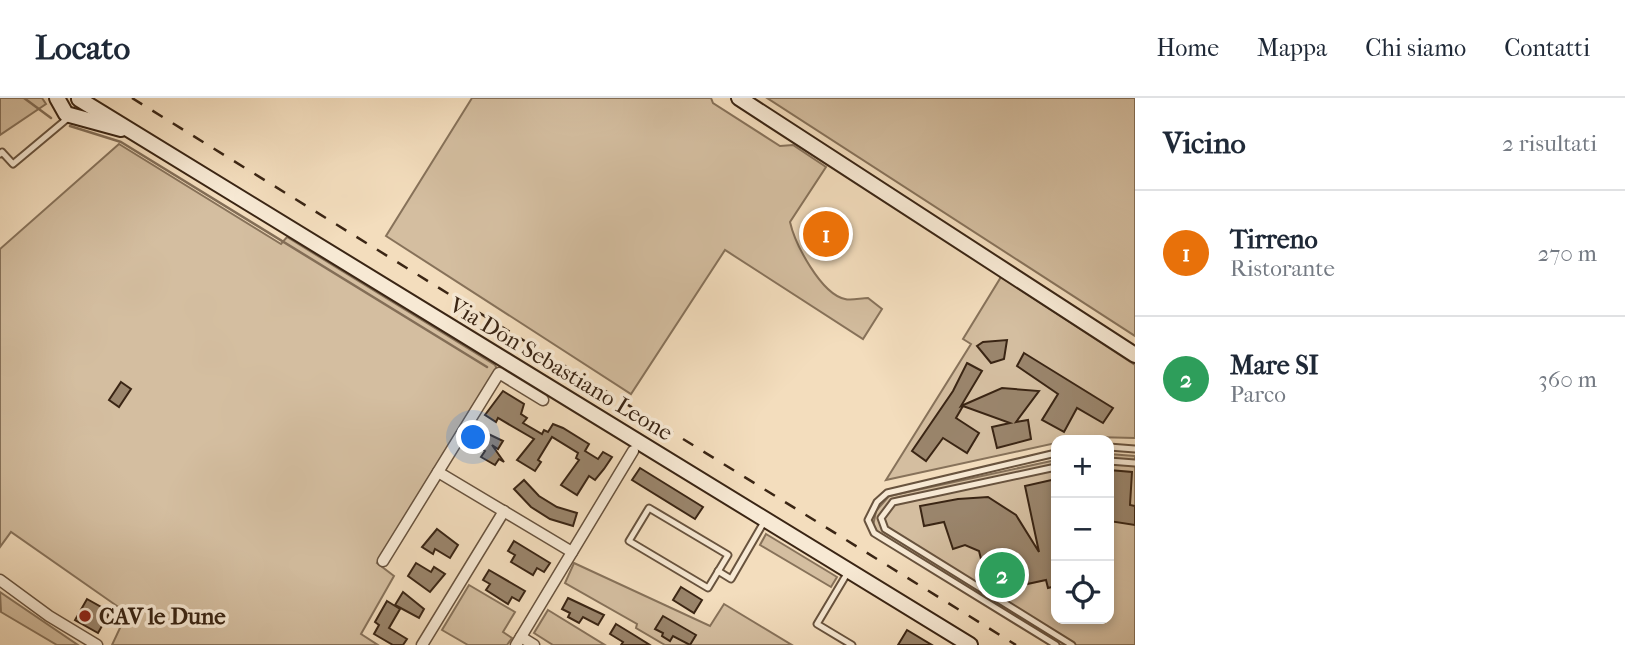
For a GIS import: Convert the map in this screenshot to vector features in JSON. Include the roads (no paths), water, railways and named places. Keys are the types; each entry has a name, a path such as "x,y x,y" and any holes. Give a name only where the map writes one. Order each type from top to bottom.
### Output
{"street":[{"path":"739,98 1135,355"},
{"name":"Via Don Sebastiano Leone","path":"68,103 130,131 970,645"},
{"path":"383,561 499,373 543,400"},
{"path":"534,645 519,641 633,451"},
{"path":"438,472 572,552"},
{"path":"422,645 504,511"},
{"path":"0,580 49,616 97,645"}],"lane":[{"path":"54,128 68,103"},
{"path":"0,154 2,152 13,164 54,128 68,103"},
{"path":"1114,447 1135,449"},
{"path":"1051,454 887,493 877,502 868,520 873,533 1056,645"},
{"path":"1114,461 1135,463"},
{"path":"1051,468 893,502 881,519 885,529 1072,645"},
{"path":"649,508 727,555 718,571 708,588 629,541 649,508"},
{"path":"718,571 730,579 765,520"},
{"path":"848,571 817,624 852,645"}],"waterway":[{"path":"24,98 51,118"},
{"path":"70,126 121,142 487,367"}],"railway":[{"path":"132,98 1016,645"}],"place":[{"name":"Tirreno","path":"826,234"},
{"name":"Mare SI","path":"1002,575"},
{"name":"CAV le Dune","path":"85,616"}]}
